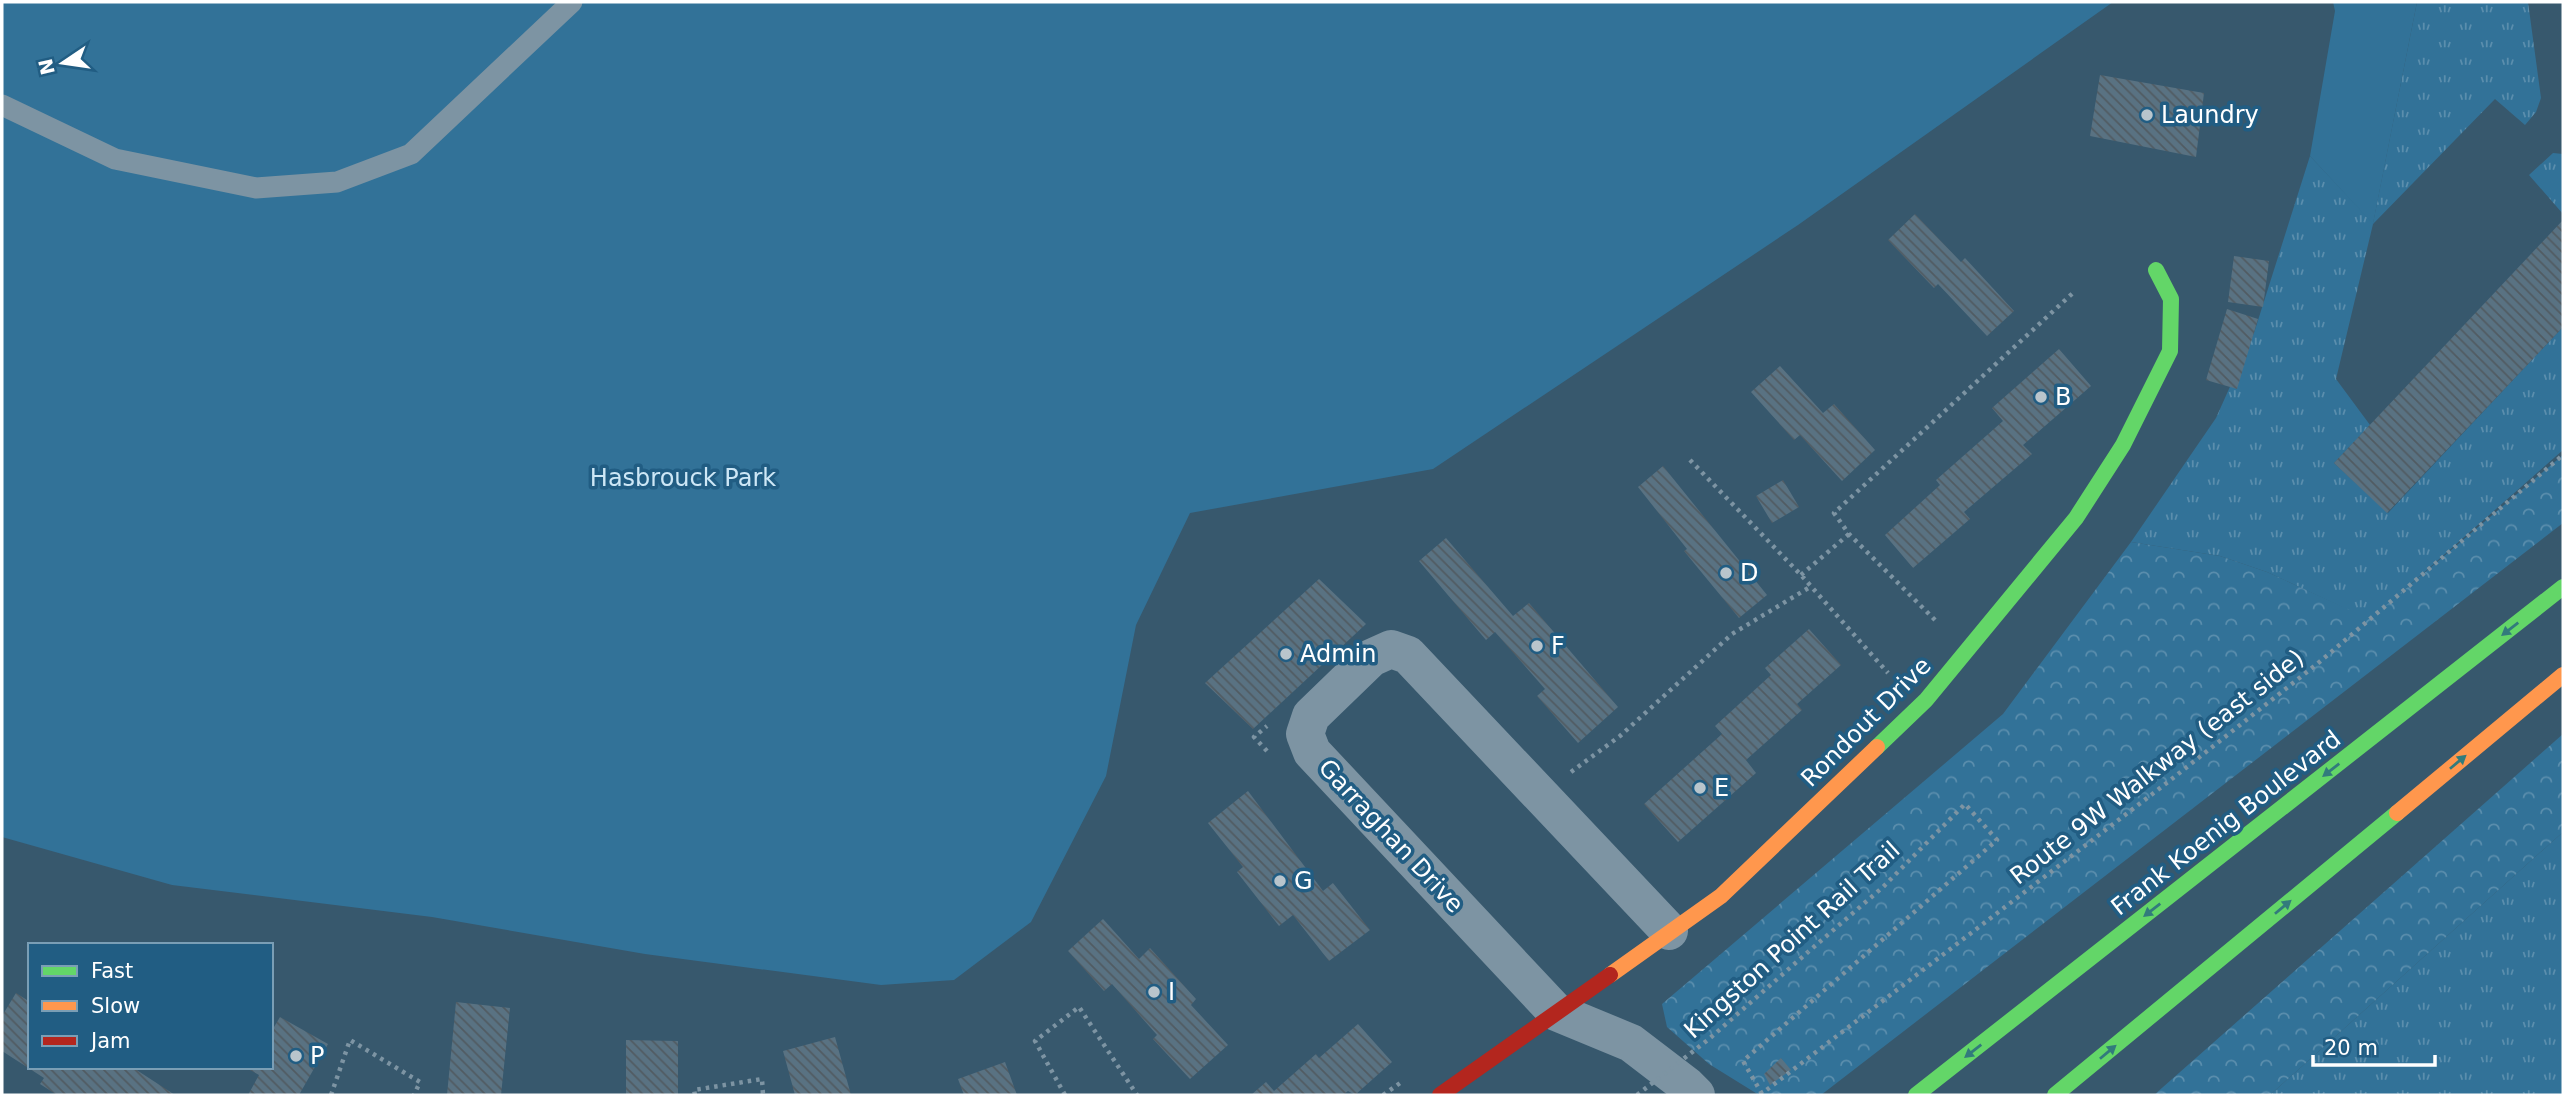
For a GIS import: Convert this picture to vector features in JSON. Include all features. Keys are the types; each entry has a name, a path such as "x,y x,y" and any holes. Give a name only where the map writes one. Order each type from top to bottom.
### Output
{"main road":[{"name":"Rondout Drive","path":"1440,1095 1721,896 1926,700 2076,518 2123,445 2170,351 2171,299 2156,270"},
{"name":"Frank Koenig Boulevard","path":"1916,1095 2563,587"},
{"path":"2055,1095 2563,675"}],"street":[{"name":"Garraghan Drive","path":"1670,931 1408,655 1391,649 1371,658 1311,716 1305,734 1312,752 1556,1012 1631,1043 1686,1084 1696,1095"}],"lane":[{"path":"2,105 115,159 256,188 337,182 411,154 572,2"}],"path":[{"path":"1935,620 1849,534 1834,513 2074,292"},
{"name":"Route 9W Walkway (east side)","path":"1761,1095 2317,664 2563,455"},
{"path":"1690,460 1801,575 1888,673"},
{"path":"1801,575 1849,534"},
{"path":"1561,778 1620,736 1732,634 1810,587"},
{"path":"1272,721 1254,737 1272,757"},
{"name":"Kingston Point Rail Trail","path":"1637,1095 1709,1039 1883,887 1965,804 1997,840 1742,1061 1761,1095"},
{"path":"1065,1095 1035,1041 1079,1007 1137,1095"},
{"path":"331,1095 350,1040 420,1082 414,1095"},
{"path":"695,1095 694,1090 762,1079 763,1095"},
{"path":"1383,1095 1406,1080"}],"green space":[{"name":"Hasbrouck Park","path":"2,2 2113,2 1798,225 1433,469 1190,513 1136,625 1106,776 1031,922 954,980 881,985 645,954 432,917 172,885 2,837"},
{"path":"2333,2 2417,2 2373,224 2310,156 2335,11"},
{"path":"2417,2 2528,2 2541,98 2536,112 2525,125 2495,99 2373,224 2336,379 2370,425 2334,463 2388,513 2563,327 2563,450 2370,620 2267,572 2220,556 2131,542 2216,418 2254,333 2310,156 2373,223"},
{"path":"2553,153 2563,154 2563,214 2529,175"},
{"path":"2563,455 2563,523 1821,1095 1759,1095 1709,1064 1667,1027 1662,1004 2003,714 2131,542 2220,556 2267,572 2370,619"},
{"path":"2563,734 2563,832 2270,1095 2154,1095"},
{"path":"2563,832 2563,1095 2270,1095"}],"building":[{"name":"Laundry","path":"2100,75 2204,93 2196,157 2090,136"},
{"path":"1915,214 1961,262 1965,258 2014,311 1987,336 1938,284 1934,288 1888,240"},
{"path":"2563,220 2563,327 2387,513 2334,463"},
{"path":"2234,256 2269,261 2263,307 2228,302"},
{"path":"2227,309 2258,319 2237,389 2206,380"},
{"path":"2059,349 2091,386 2023,445 2032,454 1964,512 1970,519 1913,568 1885,535 1940,485 1936,480 2003,421 1992,408"},
{"path":"1780,366 1823,413 1834,404 1875,450 1842,481 1800,435 1794,440 1751,392"},
{"path":"1663,466 1767,595 1739,618 1684,551 1687,549 1638,487"},
{"path":"1783,480 1799,507 1772,523 1756,496"},
{"path":"1446,538 1513,616 1529,603 1618,707 1578,743 1537,696 1545,689 1495,632 1486,640 1419,561"},
{"name":"Admin","path":"1319,579 1366,624 1253,729 1205,683"},
{"path":"1809,629 1841,665 1797,704 1802,710 1746,760 1756,773 1678,842 1644,804 1722,734 1715,726 1771,675 1765,668"},
{"path":"1248,791 1323,891 1333,883 1370,930 1329,961 1293,915 1279,926 1237,872 1243,867 1208,823"},
{"path":"1103,919 1139,959 1150,948 1196,999 1191,1005 1228,1045 1190,1079 1153,1039 1157,1035 1112,984 1104,991 1068,951"},
{"path":"16,993 28,1001 28,1068 2,1051 2,1016"},
{"path":"456,1002 510,1008 501,1095 447,1095"},
{"name":"P","path":"280,1017 328,1044 299,1095 248,1095 259,1075 250,1069 273,1069 273,1029"},
{"path":"1358,1024 1392,1062 1355,1095 1348,1091 1343,1095 1251,1095 1266,1082 1274,1091 1316,1054 1319,1058"},
{"path":"835,1037 851,1095 795,1095 783,1051"},
{"path":"626,1040 678,1041 678,1095 626,1095"},
{"path":"1781,1058 1791,1070 1770,1085 1764,1074"},
{"path":"1005,1062 1017,1095 964,1095 958,1079"},
{"path":"30,1069 135,1069 175,1095 57,1095 40,1084 44,1078"}],"traffic: fast":[{"path":"1877,747 1926,700 2076,518 2123,445 2170,351 2171,299 2156,270"},
{"path":"1916,1095 2563,587"},
{"path":"2055,1095 2397,813"}],"traffic: slow":[{"path":"2397,813 2563,675"},
{"path":"1610,975 1721,896 1877,747"}],"traffic: jam":[{"path":"1440,1095 1610,975"}],"place":[{"name":"Laundry","path":"2147,115"},
{"name":"B","path":"2041,397"},
{"name":"D","path":"1726,573"},
{"name":"F","path":"1537,646"},
{"name":"Admin","path":"1286,654"},
{"name":"E","path":"1700,788"},
{"name":"G","path":"1280,881"},
{"name":"I","path":"1154,992"},
{"name":"P","path":"296,1056"}]}
